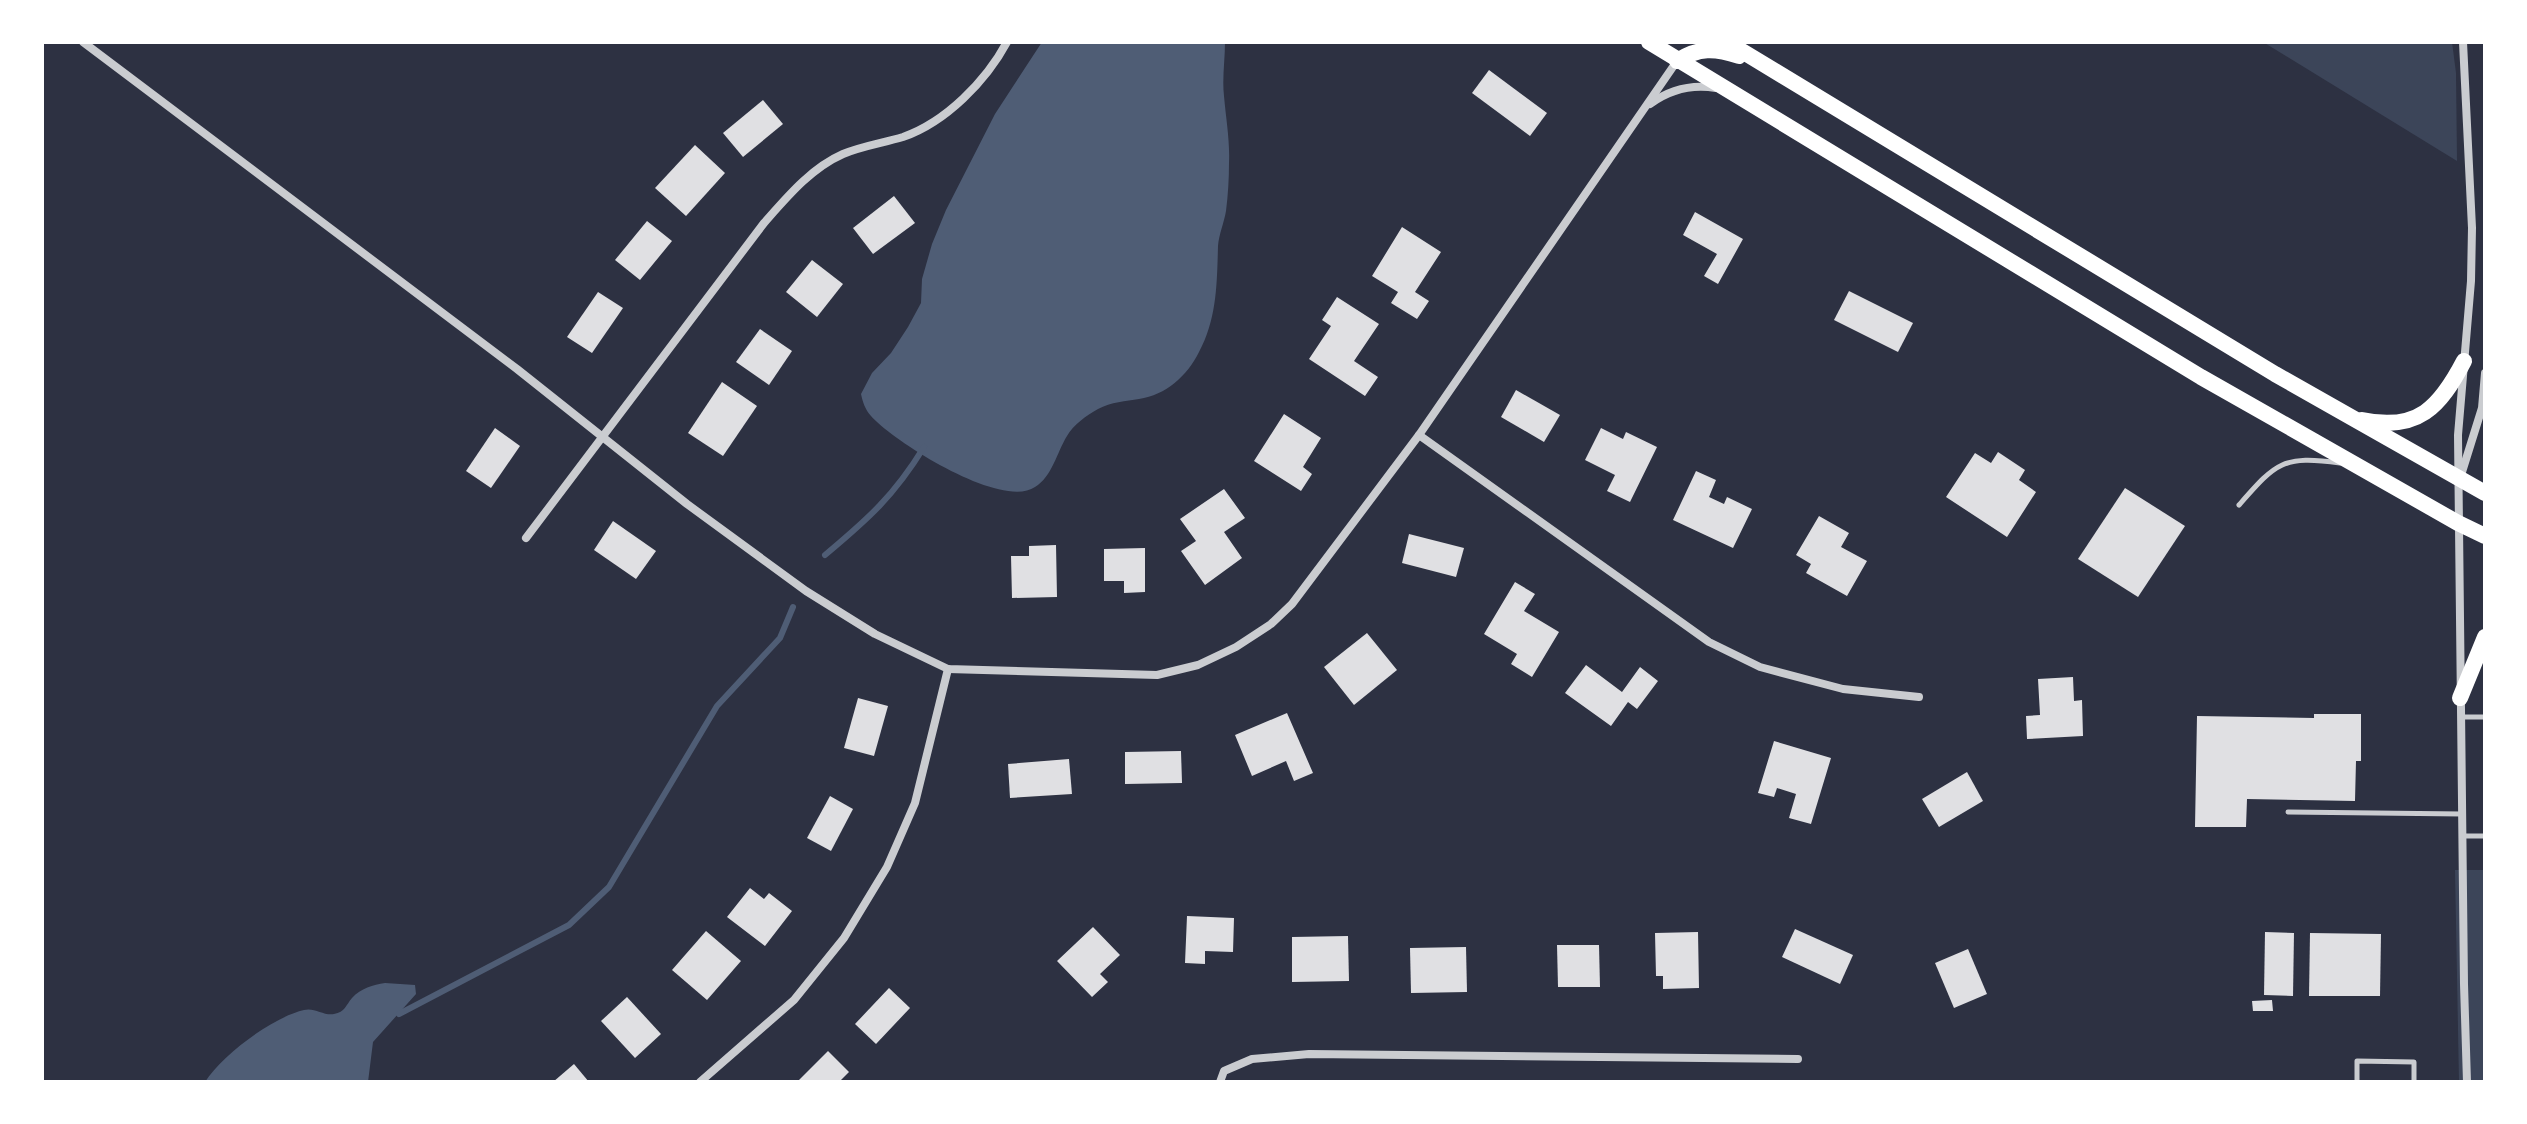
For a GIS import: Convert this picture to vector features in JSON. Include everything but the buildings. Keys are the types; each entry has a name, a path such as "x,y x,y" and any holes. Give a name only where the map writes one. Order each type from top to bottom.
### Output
{"main road":[{"path":"1649,42 2201,377 2485,536"},
{"path":"1727,42 2351,418 2485,493"},
{"path":"1677,61 1692,51 1720,50 1767,67"},
{"path":"2351,418 2388,424 2416,417 2429,410 2449,391 2464,361"},
{"path":"2460,698 2485,637"}],"street":[{"path":"83,42 517,369 687,504 806,591 875,634 948,669 1157,675 1198,665 1236,647 1271,624 1292,604 1419,435 1677,61"},
{"path":"526,538 603,439 635,391 794,189 842,154 906,136 944,114 969,92 1007,42"},
{"path":"2463,42 2472,228 2471,281 2458,435 2467,1082"},
{"path":"1643,110 1663,95 1691,86 1725,89"},
{"path":"2460,481 2482,408 2485,373"},
{"path":"1419,435 1709,642 1760,667 1843,689 1919,697"},
{"path":"700,1082 794,1000 844,938 887,867 915,803 948,669"},
{"path":"1220,1082 1224,1071 1252,1059 1309,1054 1798,1059"}],"lane":[{"path":"2239,505 2263,477 2281,464 2310,459 2356,465"},
{"path":"2461,717 2485,717"},
{"path":"2288,812 2462,814"},
{"path":"2462,836 2485,836"},
{"path":"2357,1082 2357,1061 2414,1062 2414,1082"}],"shaded area":[{"path":"1042,42 1225,42 1223,90 1229,181 1219,237 1213,314 1194,361 1167,389 1149,397 1108,405 1085,417 1063,442 1054,464 1041,483 1019,492 975,481 924,456 871,416 861,394 872,373 891,353 921,303 922,279 946,210 995,114"},
{"path":"2263,42 2452,42 2456,73 2457,161"},
{"path":"2455,870 2485,870 2485,1082 2459,1082"},
{"path":"385,983 415,985 416,994 373,1042 368,1082 205,1082 223,1060 278,1020 308,1009 338,1013 359,992"}],"waterway":[{"path":"825,555 879,506 924,447"},
{"path":"399,1014 569,925 609,887 717,706 780,638 793,607"}]}
